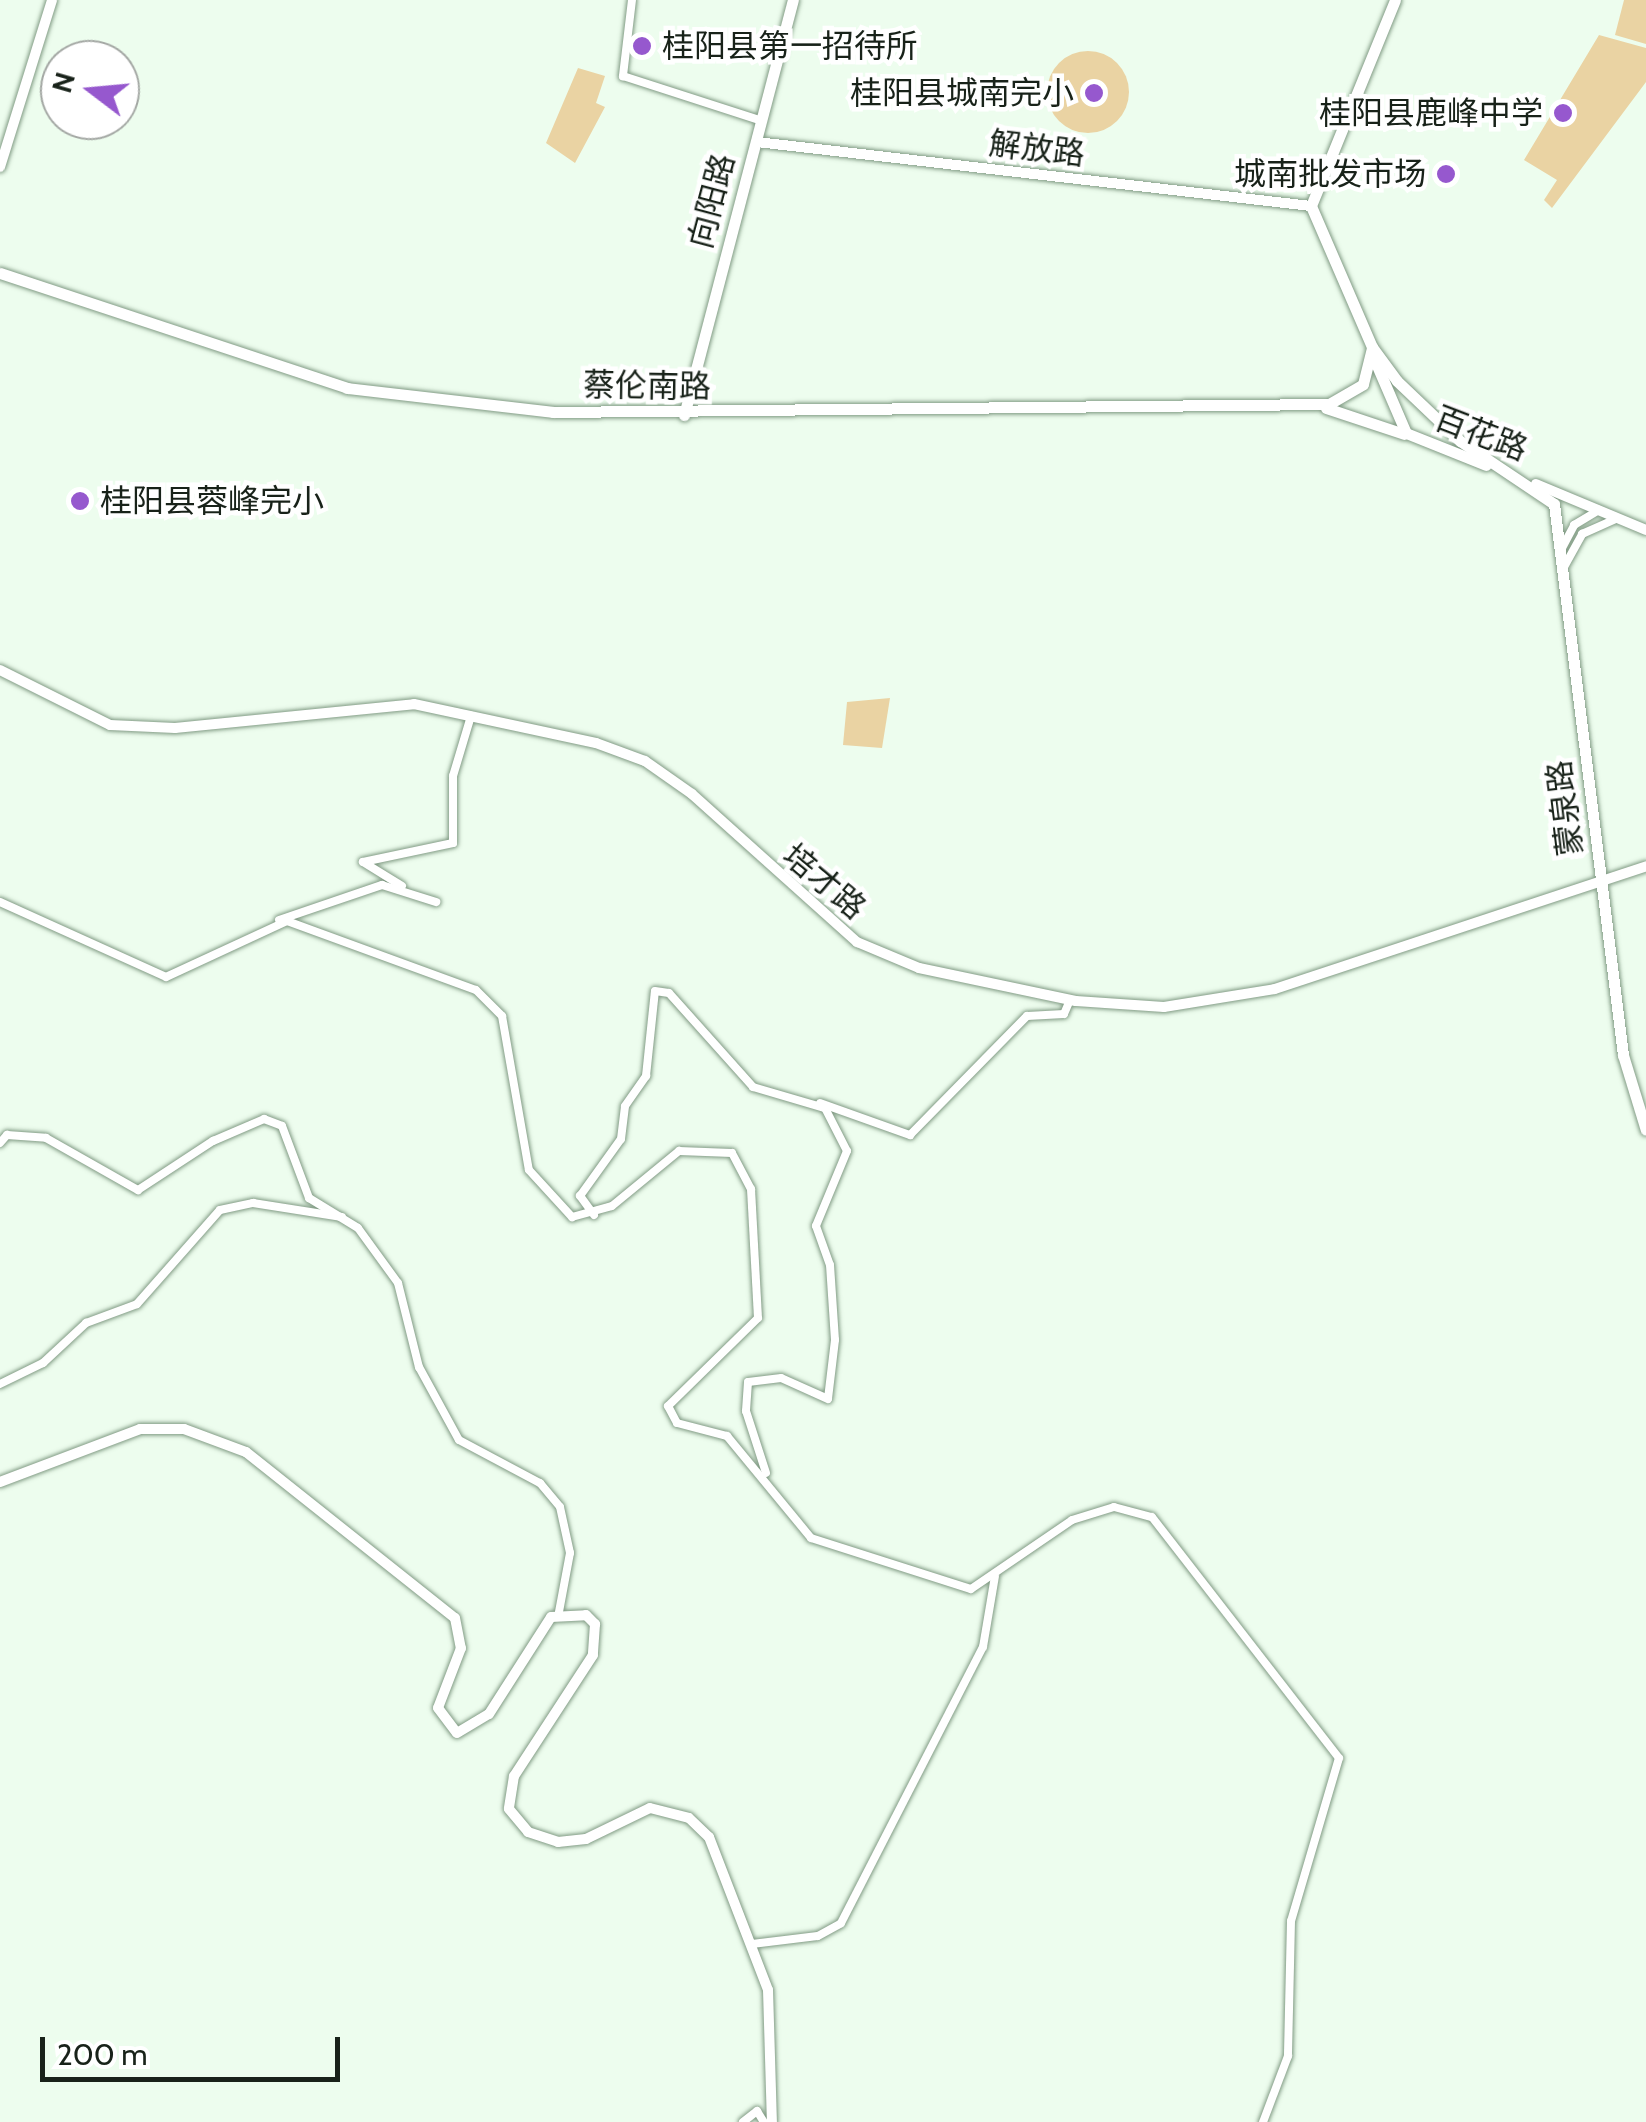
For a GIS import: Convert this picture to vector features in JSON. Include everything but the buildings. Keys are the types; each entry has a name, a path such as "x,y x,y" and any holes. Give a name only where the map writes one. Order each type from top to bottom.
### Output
{"main road":[{"name":"向阳路","path":"684,416 793,0"},
{"path":"1311,206 1396,0"},
{"name":"百花路","path":"1311,206 1372,346 1395,419 1411,436 1536,484"},
{"name":"蔡伦南路","path":"0,273 348,388 498,408 684,416 1312,405 1358,390 1372,346"},
{"name":"百花路","path":"1372,346 1443,427 1536,484"},
{"name":"蔡伦南路","path":"1312,405 1411,436"},
{"name":"蒙泉路","path":"1536,484 1554,504 1623,1055 1646,1130"}],"street":[{"path":"0,167 52,0"},
{"path":"632,0 623,76 762,122"},
{"name":"解放路","path":"757,142 1311,206"},
{"path":"1536,484 1646,530"},
{"path":"1562,551 1574,524 1598,510"},
{"path":"1564,567 1582,534 1618,518"},
{"name":"培才路","path":"0,670 110,725 175,728 414,704 472,714 645,761 857,942 919,968 1070,1000 1164,1006 1275,989 1602,877 1646,866"},
{"path":"436,902 363,862 453,844 454,776 472,714"},
{"path":"0,902 166,978 271,924 348,891 402,886"},
{"path":"271,924 323,927 492,1001 529,1170 572,1216 594,1215 679,1151 714,1146 743,1166 755,1329 668,1406 676,1423 727,1436 766,1474 811,1538 971,1589 1072,1520 1114,1507 1152,1517 1334,1746 1337,1790 1291,1921 1288,2056 1263,2122"},
{"path":"594,1215 580,1196 620,1140 624,1106 646,1076 655,991 669,993 753,1087 820,1103 910,1135 1028,1016 1064,1014 1070,1000"},
{"path":"766,1474 746,1410 748,1382 781,1378 828,1400 835,1340 830,1265 816,1226 846,1151 820,1103"},
{"path":"0,1144 6,1135 46,1138 138,1190 199,1148 272,1120 294,1142 308,1198 344,1216 398,1283 419,1367 460,1440 540,1483 560,1506 570,1553 560,1612 489,1714 457,1733 438,1708 460,1648 454,1618 318,1502 234,1446 184,1429 140,1429 0,1482"},
{"path":"0,1384 43,1363 86,1323 137,1304 220,1210 252,1203 344,1216"},
{"path":"752,1944 818,1936 841,1923 983,1646 994,1576"},
{"path":"560,1612 586,1614 597,1639 514,1776 509,1809 528,1832 558,1842 586,1839 650,1808 689,1818 718,1854 752,1944 772,2014 772,2122"},
{"path":"742,2122 757,2111 764,2122"}],"shaded area":[{"path":"1624,0 1646,0 1646,44 1615,35"},
{"path":"1599,35 1646,48 1646,82 1552,208 1544,200 1557,180 1524,160"},
{"path":"1088,51 1104,54 1117,63 1126,76 1126,108 1117,121 1104,130 1088,133 1072,130 1059,121 1050,108 1047,92 1050,76 1059,63 1072,54"},
{"path":"578,68 605,76 596,103 605,107 575,163 546,143"},
{"path":"890,698 882,748 843,745 847,702"}],"place":[{"name":"桂阳县第一招待所","path":"642,46"},
{"name":"桂阳县城南完小","path":"1094,93"},
{"name":"桂阳县鹿峰中学","path":"1563,113"},
{"name":"城南批发市场","path":"1446,174"},
{"name":"桂阳县蓉峰完小","path":"80,501"}]}
